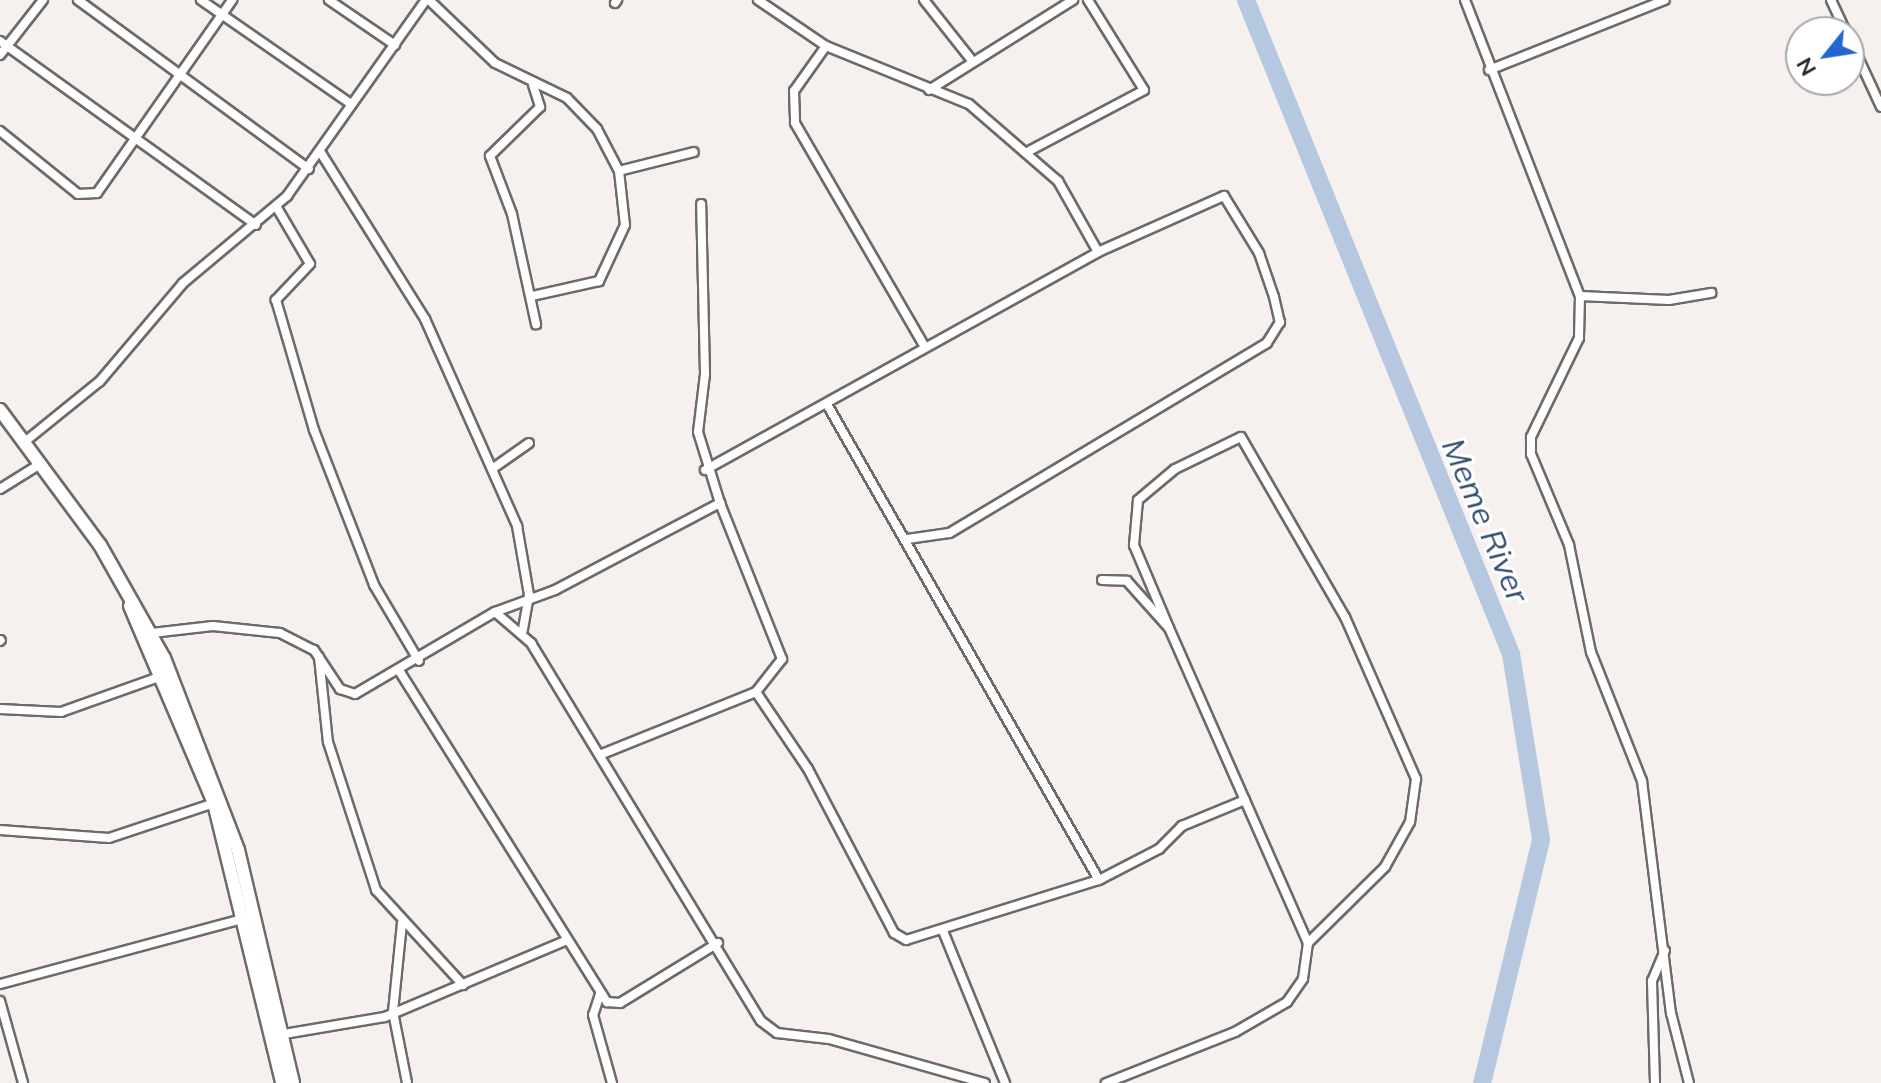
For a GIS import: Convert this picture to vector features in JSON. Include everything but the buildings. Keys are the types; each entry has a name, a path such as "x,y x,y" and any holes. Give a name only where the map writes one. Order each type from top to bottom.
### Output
{"main road":[{"path":"0,410 27,440 152,633 225,810 284,1034 293,1083"},
{"path":"0,420 99,552 163,676 214,803 247,917 282,1083"}],"street":[{"path":"0,55 4,44 43,0"},
{"path":"78,0 309,169"},
{"path":"201,0 351,104"},
{"path":"0,131 87,198 232,0"},
{"path":"329,0 395,45"},
{"path":"27,440 100,381 183,283 276,206 321,153 351,104 428,0 495,63 567,98 585,116 619,171 625,225 599,281 532,296"},
{"path":"758,0 826,46 969,104 1029,151 1058,181 1098,252"},
{"path":"924,0 970,58"},
{"path":"929,90 970,58 1073,0 1090,2 1144,90 1029,151"},
{"path":"1465,0 1489,70 1580,296 1579,338 1531,437 1531,454 1569,545 1591,652 1635,756 1666,950 1671,1013 1689,1083"},
{"path":"1489,70 1665,0"},
{"path":"4,44 256,225"},
{"path":"826,46 794,91 795,123 923,344"},
{"path":"1865,72 1881,107"},
{"path":"530,81 540,107 490,156 532,296 536,324"},
{"path":"619,171 694,152"},
{"path":"321,153 425,319 439,366 492,469 523,545 529,595 523,630"},
{"path":"705,470 828,406 923,344 1098,252 1224,196 1259,253 1280,322 1267,343 1045,480 949,533 907,539"},
{"path":"602,754 756,692 782,659 705,470 698,432 705,374 701,204"},
{"path":"276,206 310,264 276,300 314,430 374,585 419,661"},
{"path":"1580,296 1669,300 1711,293"},
{"path":"828,406 907,539 977,677 1031,755 1099,880"},
{"path":"1106,1083 1235,1032 1287,1002 1303,979 1308,943 1134,545 1138,500 1175,469 1241,437 1345,617 1416,779 1410,822 1385,867 1308,943"},
{"path":"492,469 529,443"},
{"path":"0,489 37,466"},
{"path":"152,633 259,629 303,643 319,656 347,695 400,672 495,612 529,595 555,590 720,503"},
{"path":"1102,580 1127,581 1169,628"},
{"path":"495,612 523,630 718,943 761,1021 777,1033 829,1039 985,1083"},
{"path":"319,656 328,742 376,890 402,923 463,985"},
{"path":"400,672 600,994 620,1003 718,943"},
{"path":"0,709 61,712 163,676"},
{"path":"756,692 808,769 894,933 906,940 1099,880 1159,849 1182,826 1245,800"},
{"path":"0,830 109,838 214,803"},
{"path":"0,984 247,917"},
{"path":"402,923 393,1012 407,1083"},
{"path":"943,931 1005,1083"},
{"path":"284,1034 393,1012 567,940"},
{"path":"1655,1083 1652,981 1666,950"},
{"path":"600,994 593,1015 612,1083"},
{"path":"0,1001 23,1083"}],"waterway":[{"name":"Meme River","path":"1246,0 1511,654 1541,840 1482,1083"}]}
